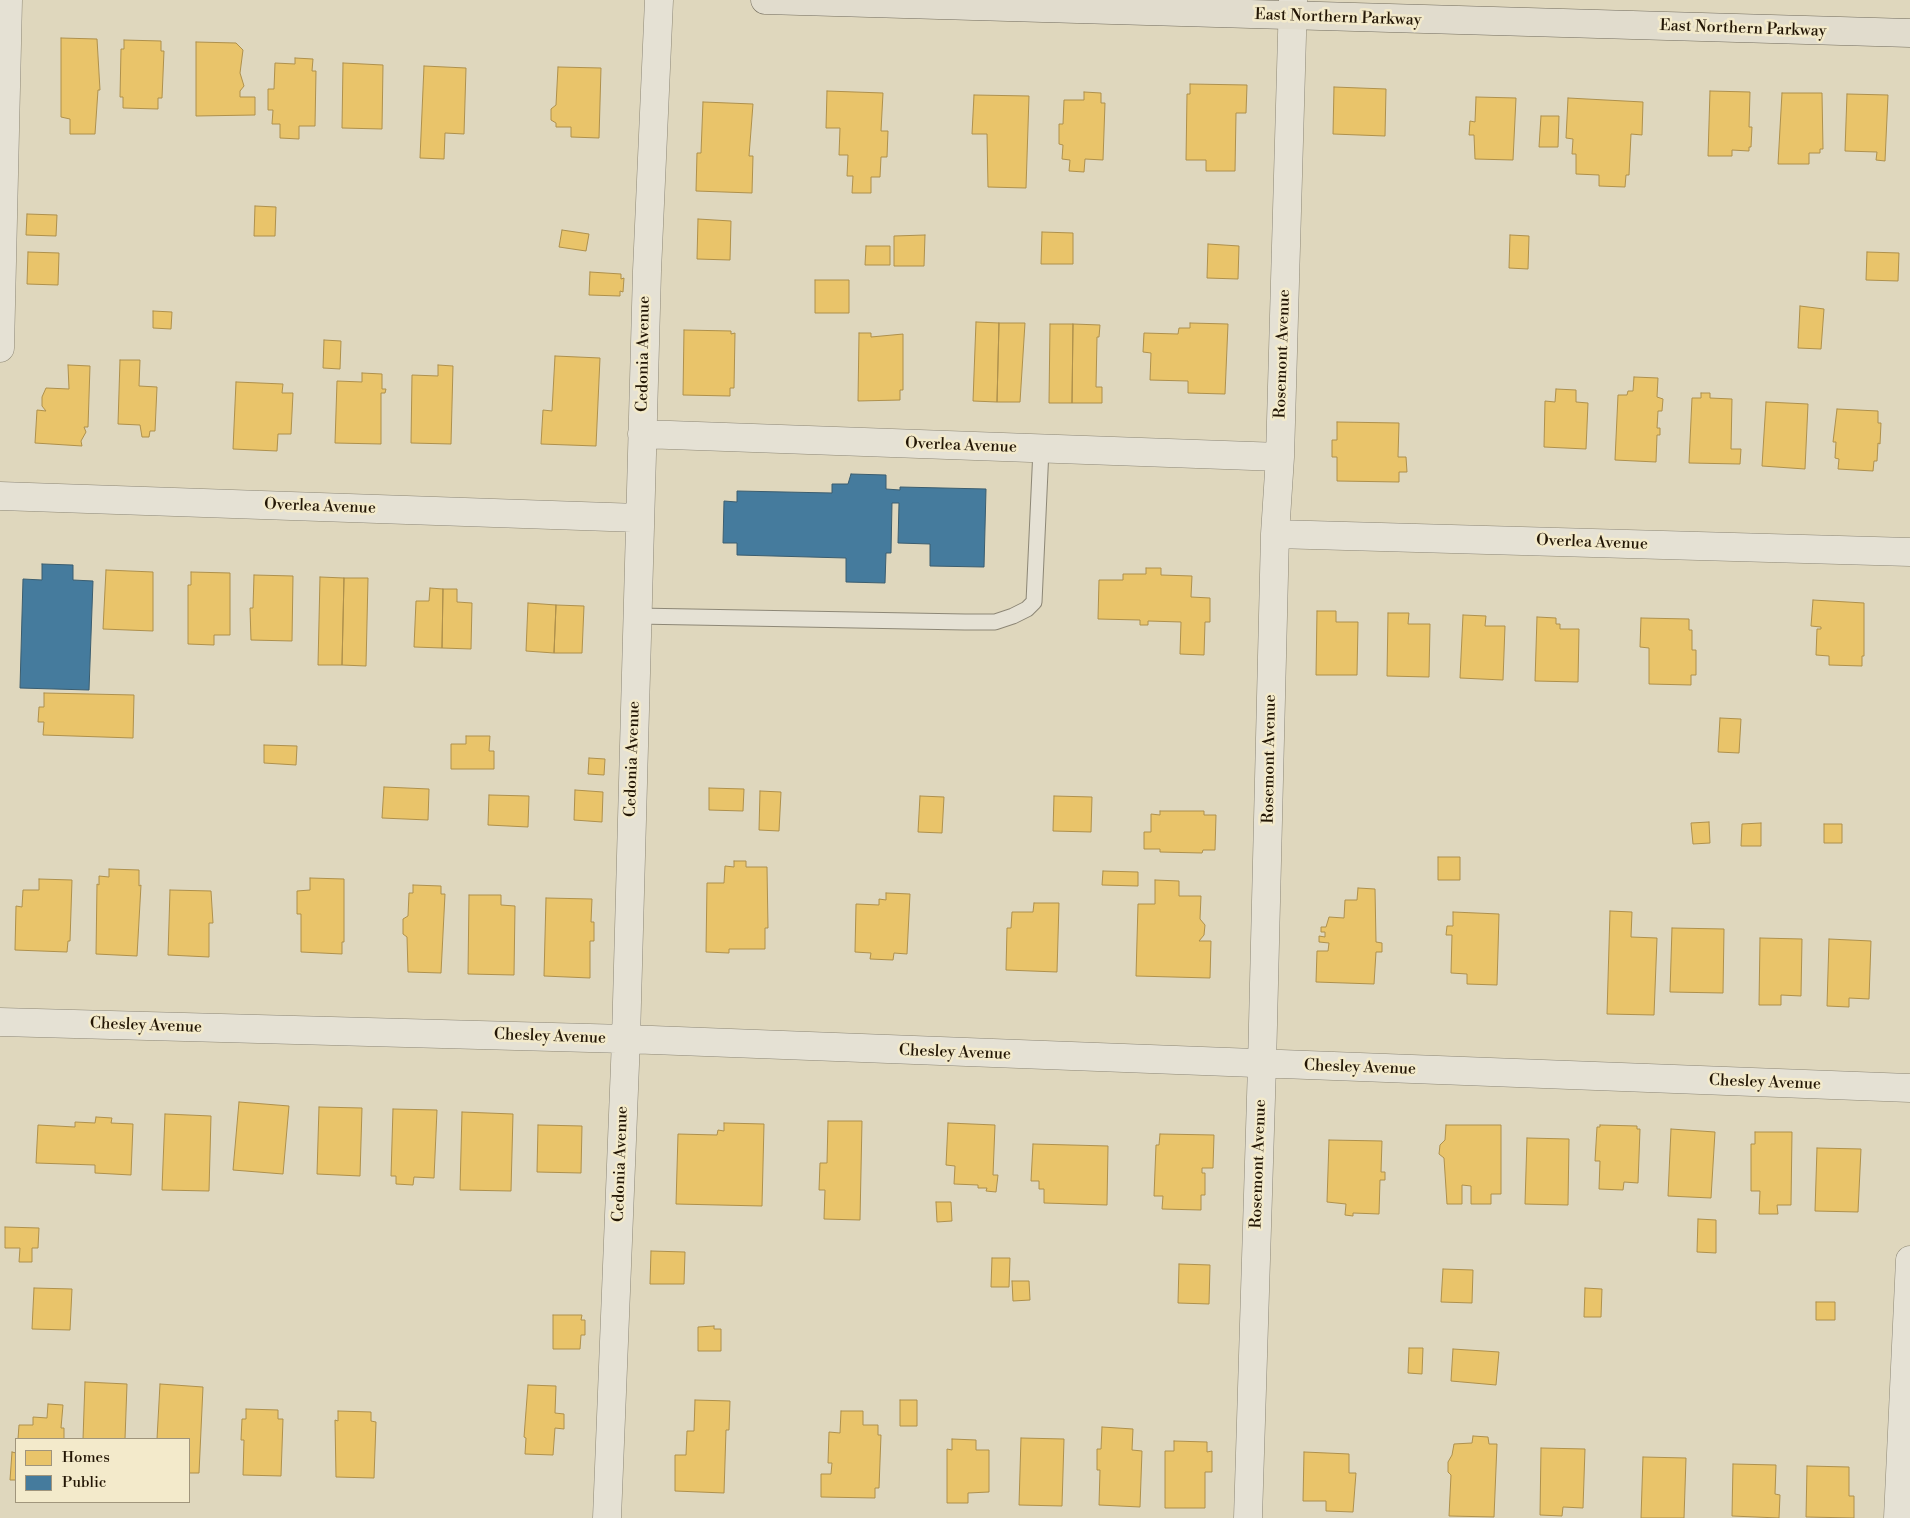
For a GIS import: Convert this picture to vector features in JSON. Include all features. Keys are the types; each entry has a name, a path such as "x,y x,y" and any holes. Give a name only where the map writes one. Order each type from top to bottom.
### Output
{"main road":[{"name":"East Northern Parkway","path":"765,0 1293,8 1910,33"}],"street":[{"path":"0,348 8,0"},
{"name":"Cedonia Avenue","path":"607,1518 626,1039 646,271 660,0"},
{"name":"Rosemont Avenue","path":"1248,1518 1262,1065 1275,534 1280,457 1293,8"},
{"name":"Overlea Avenue","path":"642,434 1280,457"},
{"name":"Overlea Avenue","path":"0,496 639,518"},
{"name":"Overlea Avenue","path":"1275,534 1910,552"},
{"name":"Chesley Avenue","path":"0,1022 626,1039 1262,1065 1910,1088"},
{"path":"1898,1518 1910,1260"}],"lane":[{"path":"637,616 995,622 1013,616 1028,609 1034,602 1041,449"}],"building: Homes":[{"path":"61,38 97,39 100,90 98,90 95,134 70,134 70,119 61,117"},
{"path":"124,40 161,41 161,51 164,51 162,98 158,98 158,109 123,108 123,97 120,97 121,49 124,49"},
{"path":"196,42 236,43 243,50 240,73 244,86 240,91 240,97 255,97 255,115 196,116"},
{"path":"295,58 313,59 312,71 316,71 315,126 299,126 299,139 280,138 280,124 272,124 273,110 268,110 268,89 274,89 275,63 295,64"},
{"path":"343,63 383,65 382,129 342,128"},
{"path":"424,66 466,68 464,134 445,133 444,159 420,158"},
{"path":"558,67 601,68 599,138 571,137 571,127 556,127 556,123 551,120 551,109 556,105"},
{"path":"1190,84 1247,85 1246,113 1236,113 1235,171 1206,171 1206,160 1186,160 1187,94 1190,94"},
{"path":"1334,87 1386,89 1385,136 1333,134"},
{"path":"827,91 883,93 881,131 888,131 887,157 881,157 880,177 871,177 871,193 852,193 853,176 847,176 848,155 839,155 840,128 826,128"},
{"path":"1710,91 1750,92 1749,127 1752,127 1749,151 1732,150 1732,156 1708,156"},
{"path":"1084,92 1101,93 1101,103 1105,103 1103,160 1085,159 1084,172 1069,171 1070,160 1062,159 1063,145 1059,144 1059,124 1063,124 1064,100 1084,100"},
{"path":"1782,93 1822,93 1823,149 1820,149 1820,153 1809,153 1809,164 1778,164"},
{"path":"1847,94 1888,95 1885,161 1876,160 1877,152 1845,151"},
{"path":"974,95 1029,96 1026,188 988,187 987,134 972,134"},
{"path":"1476,97 1516,98 1513,160 1475,159 1474,135 1469,135 1470,121 1475,122"},
{"path":"1568,98 1643,102 1642,135 1631,134 1629,175 1626,175 1625,187 1599,186 1599,175 1576,174 1576,154 1572,154 1573,139 1566,138"},
{"path":"703,102 753,104 749,156 753,156 752,193 696,191 697,153 701,153"},
{"path":"1541,116 1559,116 1558,147 1539,147"},
{"path":"255,206 276,207 275,236 254,236"},
{"path":"27,214 57,215 56,236 26,235"},
{"path":"698,219 731,221 730,260 697,259"},
{"path":"562,230 589,234 586,251 559,247"},
{"path":"1042,232 1073,233 1073,264 1041,264"},
{"path":"925,235 924,266 894,266 894,236"},
{"path":"1510,235 1529,236 1528,269 1509,268"},
{"path":"1208,244 1239,246 1238,279 1207,278"},
{"path":"866,246 890,246 890,265 865,265"},
{"path":"28,252 59,253 58,285 27,284"},
{"path":"1867,252 1899,253 1898,281 1866,280"},
{"path":"590,272 621,274 621,279 624,278 623,292 620,291 620,296 589,295"},
{"path":"815,280 849,280 849,313 815,313"},
{"path":"1800,306 1824,309 1821,349 1798,348"},
{"path":"153,311 172,312 171,329 153,328"},
{"path":"976,322 999,323 997,402 973,401"},
{"path":"999,323 1025,323 1020,402 997,402"},
{"path":"1190,323 1228,324 1225,394 1188,393 1188,381 1150,380 1151,353 1143,352 1144,333 1178,334 1179,328 1190,328"},
{"path":"1050,324 1073,324 1072,403 1049,403"},
{"path":"1073,324 1100,325 1099,337 1097,337 1096,387 1102,387 1102,403 1072,403"},
{"path":"684,330 731,331 731,334 735,333 734,388 730,388 730,396 683,395"},
{"path":"859,333 871,333 871,337 903,334 903,390 900,390 900,400 858,401"},
{"path":"324,340 341,341 340,369 323,368"},
{"path":"555,356 600,358 596,446 541,444 543,410 552,411"},
{"path":"120,360 140,360 139,386 157,387 155,431 150,431 149,437 142,437 140,425 118,424"},
{"path":"68,365 90,366 88,427 84,427 86,432 81,441 82,446 35,443 37,410 46,411 42,406 42,397 46,388 69,389"},
{"path":"438,365 453,366 451,444 411,443 412,375 438,376"},
{"path":"362,373 382,374 382,389 386,389 385,393 381,393 381,444 335,443 337,381 362,382"},
{"path":"1634,377 1658,378 1657,397 1663,399 1662,411 1658,411 1657,428 1660,428 1660,435 1657,435 1656,462 1615,460 1618,395 1627,395 1628,391 1633,391"},
{"path":"236,382 283,384 282,393 293,393 291,434 278,434 277,451 233,449"},
{"path":"1556,389 1576,390 1576,402 1588,403 1586,449 1544,447 1545,401 1555,402"},
{"path":"1701,393 1710,393 1710,398 1732,399 1731,449 1741,449 1740,464 1689,463 1692,398 1701,398"},
{"path":"1766,402 1808,404 1805,469 1762,466"},
{"path":"1837,409 1878,411 1878,423 1881,423 1880,444 1878,443 1877,461 1874,461 1873,471 1838,469 1839,459 1835,458 1836,442 1833,442"},
{"path":"1337,422 1399,423 1398,457 1406,457 1407,472 1399,472 1399,482 1337,481 1337,457 1332,457 1332,440 1337,440"},
{"path":"1146,568 1161,568 1161,575 1192,576 1191,597 1210,598 1210,622 1205,622 1204,655 1180,654 1181,622 1148,621 1148,625 1140,625 1140,620 1098,619 1099,580 1123,580 1123,574 1146,574"},
{"path":"106,570 153,572 153,631 103,629"},
{"path":"191,572 230,573 230,635 214,635 214,645 188,644 188,585 191,585"},
{"path":"254,575 293,576 292,641 251,640 250,608 253,608"},
{"path":"320,577 344,578 342,665 318,665"},
{"path":"344,578 368,578 366,666 342,665"},
{"path":"430,588 443,589 442,648 414,647 416,601 429,601"},
{"path":"443,589 457,589 457,602 472,603 471,649 442,648"},
{"path":"1813,600 1864,603 1864,656 1862,656 1862,666 1829,665 1829,656 1816,655 1817,629 1821,629 1821,627 1811,626"},
{"path":"528,603 556,605 554,653 526,651"},
{"path":"556,605 584,606 582,653 554,653"},
{"path":"1317,611 1336,611 1336,622 1358,622 1357,675 1316,675"},
{"path":"1388,613 1409,613 1408,624 1430,624 1429,677 1387,676"},
{"path":"1463,615 1486,616 1485,626 1505,626 1503,680 1460,678"},
{"path":"1537,617 1556,618 1556,624 1560,624 1560,629 1579,629 1578,682 1535,681"},
{"path":"1641,618 1689,619 1689,630 1692,630 1692,650 1696,650 1696,675 1691,675 1691,685 1649,684 1649,648 1640,647"},
{"path":"44,693 134,695 133,738 43,735 44,722 38,722 39,707 44,707"},
{"path":"1720,718 1741,719 1739,753 1718,752"},
{"path":"466,736 490,736 489,751 494,751 494,769 451,769 451,744 466,744"},
{"path":"264,745 297,746 296,765 264,763"},
{"path":"589,758 605,759 604,775 588,774"},
{"path":"384,787 429,789 428,820 382,818"},
{"path":"709,788 744,789 743,811 709,810"},
{"path":"575,790 603,792 602,822 574,820"},
{"path":"760,791 781,792 779,831 759,830"},
{"path":"489,795 529,796 528,827 488,825"},
{"path":"920,796 944,797 942,833 918,832"},
{"path":"1054,796 1092,797 1091,832 1053,831"},
{"path":"1160,811 1204,811 1204,815 1216,815 1215,850 1203,850 1202,853 1160,852 1160,849 1144,849 1144,832 1151,832 1151,814 1160,815"},
{"path":"1709,822 1710,843 1693,844 1691,823"},
{"path":"1761,823 1761,846 1741,846 1742,824"},
{"path":"1824,824 1842,824 1842,843 1824,843"},
{"path":"1438,857 1460,857 1460,880 1438,880"},
{"path":"734,861 746,861 746,867 767,867 768,928 765,928 765,949 729,949 729,953 706,952 707,883 724,883 725,866 734,867"},
{"path":"109,869 139,870 139,886 141,885 137,956 96,954 97,884 99,885 99,876 109,877"},
{"path":"1103,871 1138,872 1138,886 1102,885"},
{"path":"310,878 344,879 344,942 342,942 342,954 301,952 301,914 297,914 297,891 310,890"},
{"path":"39,879 72,880 70,941 68,941 67,952 15,950 16,906 22,907 23,890 39,890"},
{"path":"1155,880 1179,881 1179,896 1201,896 1200,919 1205,925 1204,935 1199,941 1211,941 1210,978 1136,976 1138,904 1155,904"},
{"path":"413,885 441,886 441,894 445,894 441,973 408,972 407,937 403,934 403,919 408,916 409,893 413,893"},
{"path":"1358,888 1375,889 1376,942 1382,943 1382,952 1376,952 1374,984 1316,982 1317,951 1328,951 1329,943 1319,942 1319,936 1325,937 1325,932 1321,932 1321,927 1326,927 1329,917 1344,918 1345,900 1357,900"},
{"path":"170,890 211,891 213,923 209,923 209,957 168,955"},
{"path":"886,893 910,894 907,954 894,953 893,960 870,959 871,953 855,952 856,904 879,905 879,899 886,900"},
{"path":"469,895 501,895 501,905 515,906 514,975 468,974"},
{"path":"546,898 592,899 591,922 594,922 594,941 590,941 590,978 544,976"},
{"path":"1034,903 1059,903 1057,972 1006,970 1007,928 1011,928 1012,912 1033,912"},
{"path":"1610,911 1632,912 1631,937 1657,938 1654,1015 1607,1014"},
{"path":"1453,912 1499,914 1497,985 1467,984 1467,974 1451,973 1452,935 1446,935 1447,926 1453,926"},
{"path":"1672,928 1724,929 1723,993 1670,992"},
{"path":"1760,938 1802,939 1801,996 1781,995 1781,1005 1759,1005"},
{"path":"1829,939 1871,941 1869,999 1849,998 1849,1007 1827,1006"},
{"path":"239,1102 289,1106 283,1174 233,1170"},
{"path":"319,1107 362,1108 360,1176 317,1174"},
{"path":"393,1109 437,1110 434,1178 414,1177 413,1185 396,1184 396,1176 391,1176"},
{"path":"462,1112 513,1114 511,1191 460,1190"},
{"path":"165,1114 211,1116 209,1191 162,1190"},
{"path":"96,1117 112,1118 111,1123 133,1124 131,1175 95,1173 95,1165 36,1163 38,1125 75,1127 75,1122 95,1123"},
{"path":"828,1121 862,1121 860,1220 824,1219 825,1190 819,1190 820,1163 827,1163"},
{"path":"724,1123 764,1124 762,1206 676,1204 678,1134 717,1135 718,1130 724,1131"},
{"path":"948,1123 995,1125 993,1175 998,1175 996,1192 986,1191 987,1188 978,1188 978,1185 954,1184 955,1166 946,1165"},
{"path":"538,1125 582,1126 581,1173 537,1172"},
{"path":"1446,1125 1501,1125 1501,1194 1491,1194 1491,1204 1471,1204 1471,1186 1462,1185 1462,1204 1447,1204 1444,1158 1439,1154 1440,1145 1445,1140"},
{"path":"1600,1125 1637,1126 1637,1129 1640,1129 1638,1183 1624,1182 1623,1190 1599,1189 1600,1161 1595,1161 1597,1127 1600,1127"},
{"path":"1671,1129 1715,1132 1711,1198 1668,1196"},
{"path":"1755,1132 1792,1132 1791,1205 1777,1205 1778,1214 1759,1214 1760,1191 1751,1191 1751,1144 1755,1144"},
{"path":"1160,1134 1214,1135 1213,1168 1202,1168 1202,1173 1205,1173 1205,1195 1201,1195 1201,1210 1162,1209 1163,1196 1154,1196 1156,1145 1159,1145"},
{"path":"1527,1138 1569,1139 1568,1205 1525,1204"},
{"path":"1329,1140 1382,1141 1381,1172 1385,1172 1385,1180 1380,1180 1379,1214 1353,1213 1353,1216 1345,1215 1346,1204 1327,1202"},
{"path":"1033,1144 1108,1146 1107,1205 1044,1203 1044,1189 1039,1189 1039,1181 1031,1181"},
{"path":"1817,1148 1861,1149 1858,1212 1815,1211"},
{"path":"936,1202 951,1202 952,1221 937,1222"},
{"path":"1698,1219 1716,1220 1716,1253 1697,1252"},
{"path":"5,1227 39,1228 38,1248 32,1248 32,1262 19,1262 20,1248 5,1248"},
{"path":"651,1251 685,1252 684,1284 650,1284"},
{"path":"992,1258 1010,1258 1009,1287 991,1287"},
{"path":"1179,1264 1210,1265 1209,1304 1178,1303"},
{"path":"1443,1269 1473,1270 1472,1303 1441,1302"},
{"path":"1012,1281 1029,1281 1030,1300 1013,1301"},
{"path":"34,1288 72,1289 70,1330 32,1329"},
{"path":"1585,1288 1602,1289 1601,1317 1584,1317"},
{"path":"1816,1302 1835,1302 1835,1320 1816,1320"},
{"path":"553,1315 582,1315 581,1320 585,1320 585,1335 581,1335 580,1349 553,1349"},
{"path":"714,1326 714,1329 721,1329 721,1351 698,1351 698,1327"},
{"path":"1409,1348 1423,1348 1422,1374 1408,1373"},
{"path":"1453,1349 1499,1352 1496,1385 1451,1381"},
{"path":"85,1382 127,1384 125,1438 83,1438"},
{"path":"160,1384 203,1387 199,1473 190,1473 190,1438 157,1438"},
{"path":"528,1385 556,1386 555,1413 564,1414 564,1429 555,1428 553,1455 525,1454 526,1438 524,1437"},
{"path":"695,1400 730,1401 729,1430 726,1430 724,1493 675,1491 675,1455 686,1455 687,1431 694,1431"},
{"path":"900,1400 917,1400 917,1426 900,1426"},
{"path":"48,1404 63,1405 61,1428 64,1428 64,1438 18,1438 19,1425 33,1425 33,1417 47,1418"},
{"path":"246,1409 278,1410 278,1419 283,1419 281,1476 243,1475 244,1440 241,1440 242,1419 246,1419"},
{"path":"338,1411 371,1412 371,1421 376,1422 374,1478 336,1477 335,1420 338,1421"},
{"path":"841,1411 863,1411 863,1425 878,1425 878,1435 881,1435 879,1488 875,1488 875,1498 821,1497 821,1474 831,1474 832,1463 828,1463 829,1432 840,1433"},
{"path":"1102,1427 1133,1429 1132,1450 1142,1451 1140,1507 1099,1505 1100,1470 1097,1470 1097,1449 1101,1449"},
{"path":"1473,1436 1488,1437 1489,1444 1497,1444 1494,1517 1449,1516 1451,1475 1448,1472 1448,1462 1452,1455 1454,1444 1472,1443"},
{"path":"1021,1438 1064,1439 1062,1506 1019,1505"},
{"path":"952,1439 976,1440 976,1450 989,1450 989,1492 968,1493 968,1503 947,1503 947,1449 952,1450"},
{"path":"1174,1441 1207,1442 1207,1452 1212,1451 1212,1472 1205,1472 1205,1508 1165,1508 1165,1451 1174,1451"},
{"path":"1541,1448 1585,1449 1583,1508 1563,1507 1562,1516 1540,1515"},
{"path":"12,1452 15,1453 15,1480 10,1480"},
{"path":"1304,1452 1349,1454 1349,1473 1356,1473 1353,1512 1326,1511 1326,1501 1303,1501"},
{"path":"1643,1457 1686,1458 1684,1518 1641,1518"},
{"path":"1733,1464 1776,1465 1775,1494 1780,1495 1779,1518 1732,1516"},
{"path":"1807,1466 1849,1467 1849,1496 1854,1496 1854,1518 1806,1517"}],"building: Public":[{"path":"851,474 886,475 886,489 900,490 900,487 986,489 984,567 930,566 930,544 898,543 899,503 892,503 891,553 886,553 885,583 846,582 846,558 737,555 737,543 723,543 724,501 737,502 737,491 832,493 832,484 848,484"},
{"path":"42,564 73,565 73,580 93,581 89,690 20,688 23,579 42,580"}]}
